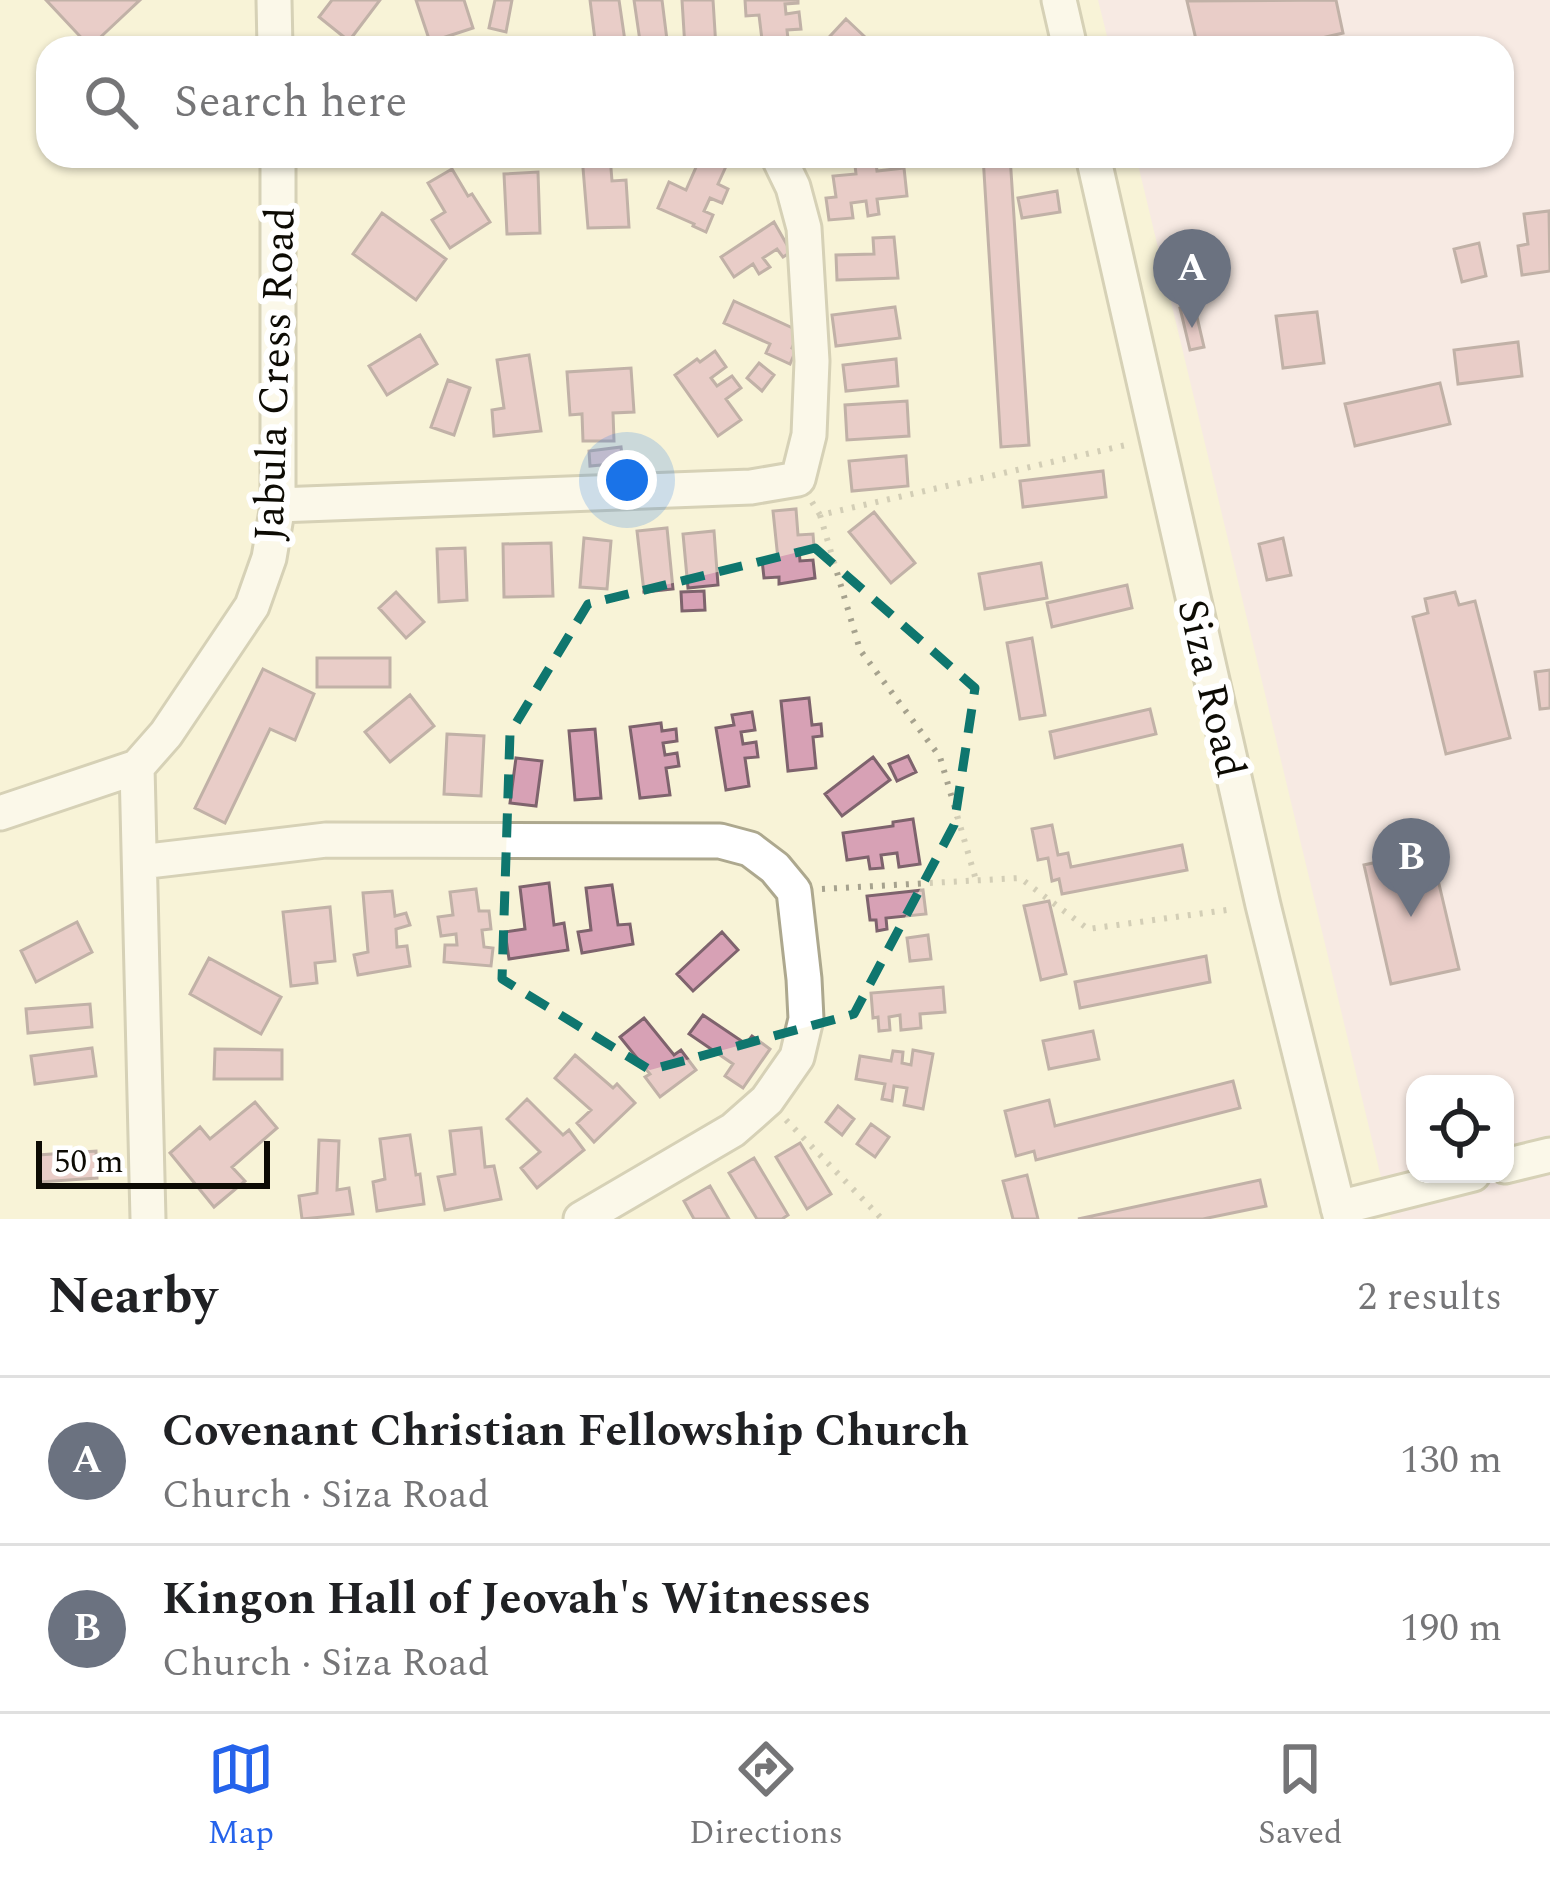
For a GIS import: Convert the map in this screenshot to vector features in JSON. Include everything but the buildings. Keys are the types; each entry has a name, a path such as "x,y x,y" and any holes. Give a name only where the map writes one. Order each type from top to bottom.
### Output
{"street":[{"path":"274,0 275,36"},
{"path":"1060,0 1068,36"},
{"name":"Jabula Cress Road","path":"137,767 166,734 252,606 269,558 278,505 278,168"},
{"path":"278,505 751,488 797,479 809,435 812,362 804,228 784,168"},
{"name":"Siza Road","path":"1096,168 1263,905 1339,1213"},
{"path":"0,813 137,767 148,1219"},
{"path":"140,862 326,840 720,841 750,849 775,868 794,891 806,1019 797,1057 767,1100 734,1130 581,1219"},
{"path":"1514,1164 1550,1155"},
{"path":"1339,1213 1442,1183"}],"path":[{"path":"820,515 1156,438"},
{"path":"797,479 820,515 860,650 940,757 976,880"},
{"path":"794,891 1020,878 1088,929 1263,905"},
{"path":"767,1100 882,1219"}],"highlighted area":[{"path":"815,548 975,688 954,825 854,1014 650,1070 502,979 510,733 588,604"}],"shaded area":[{"path":"1098,0 1550,0 1550,1219 1391,1219 1139,168 1514,168 1514,36 1107,36"}],"place":[{"name":"Covenant Christian Fellowship Church","path":"1192,328"},
{"name":"Kingon Hall of Jeovah's Witnesses","path":"1411,917"}]}
